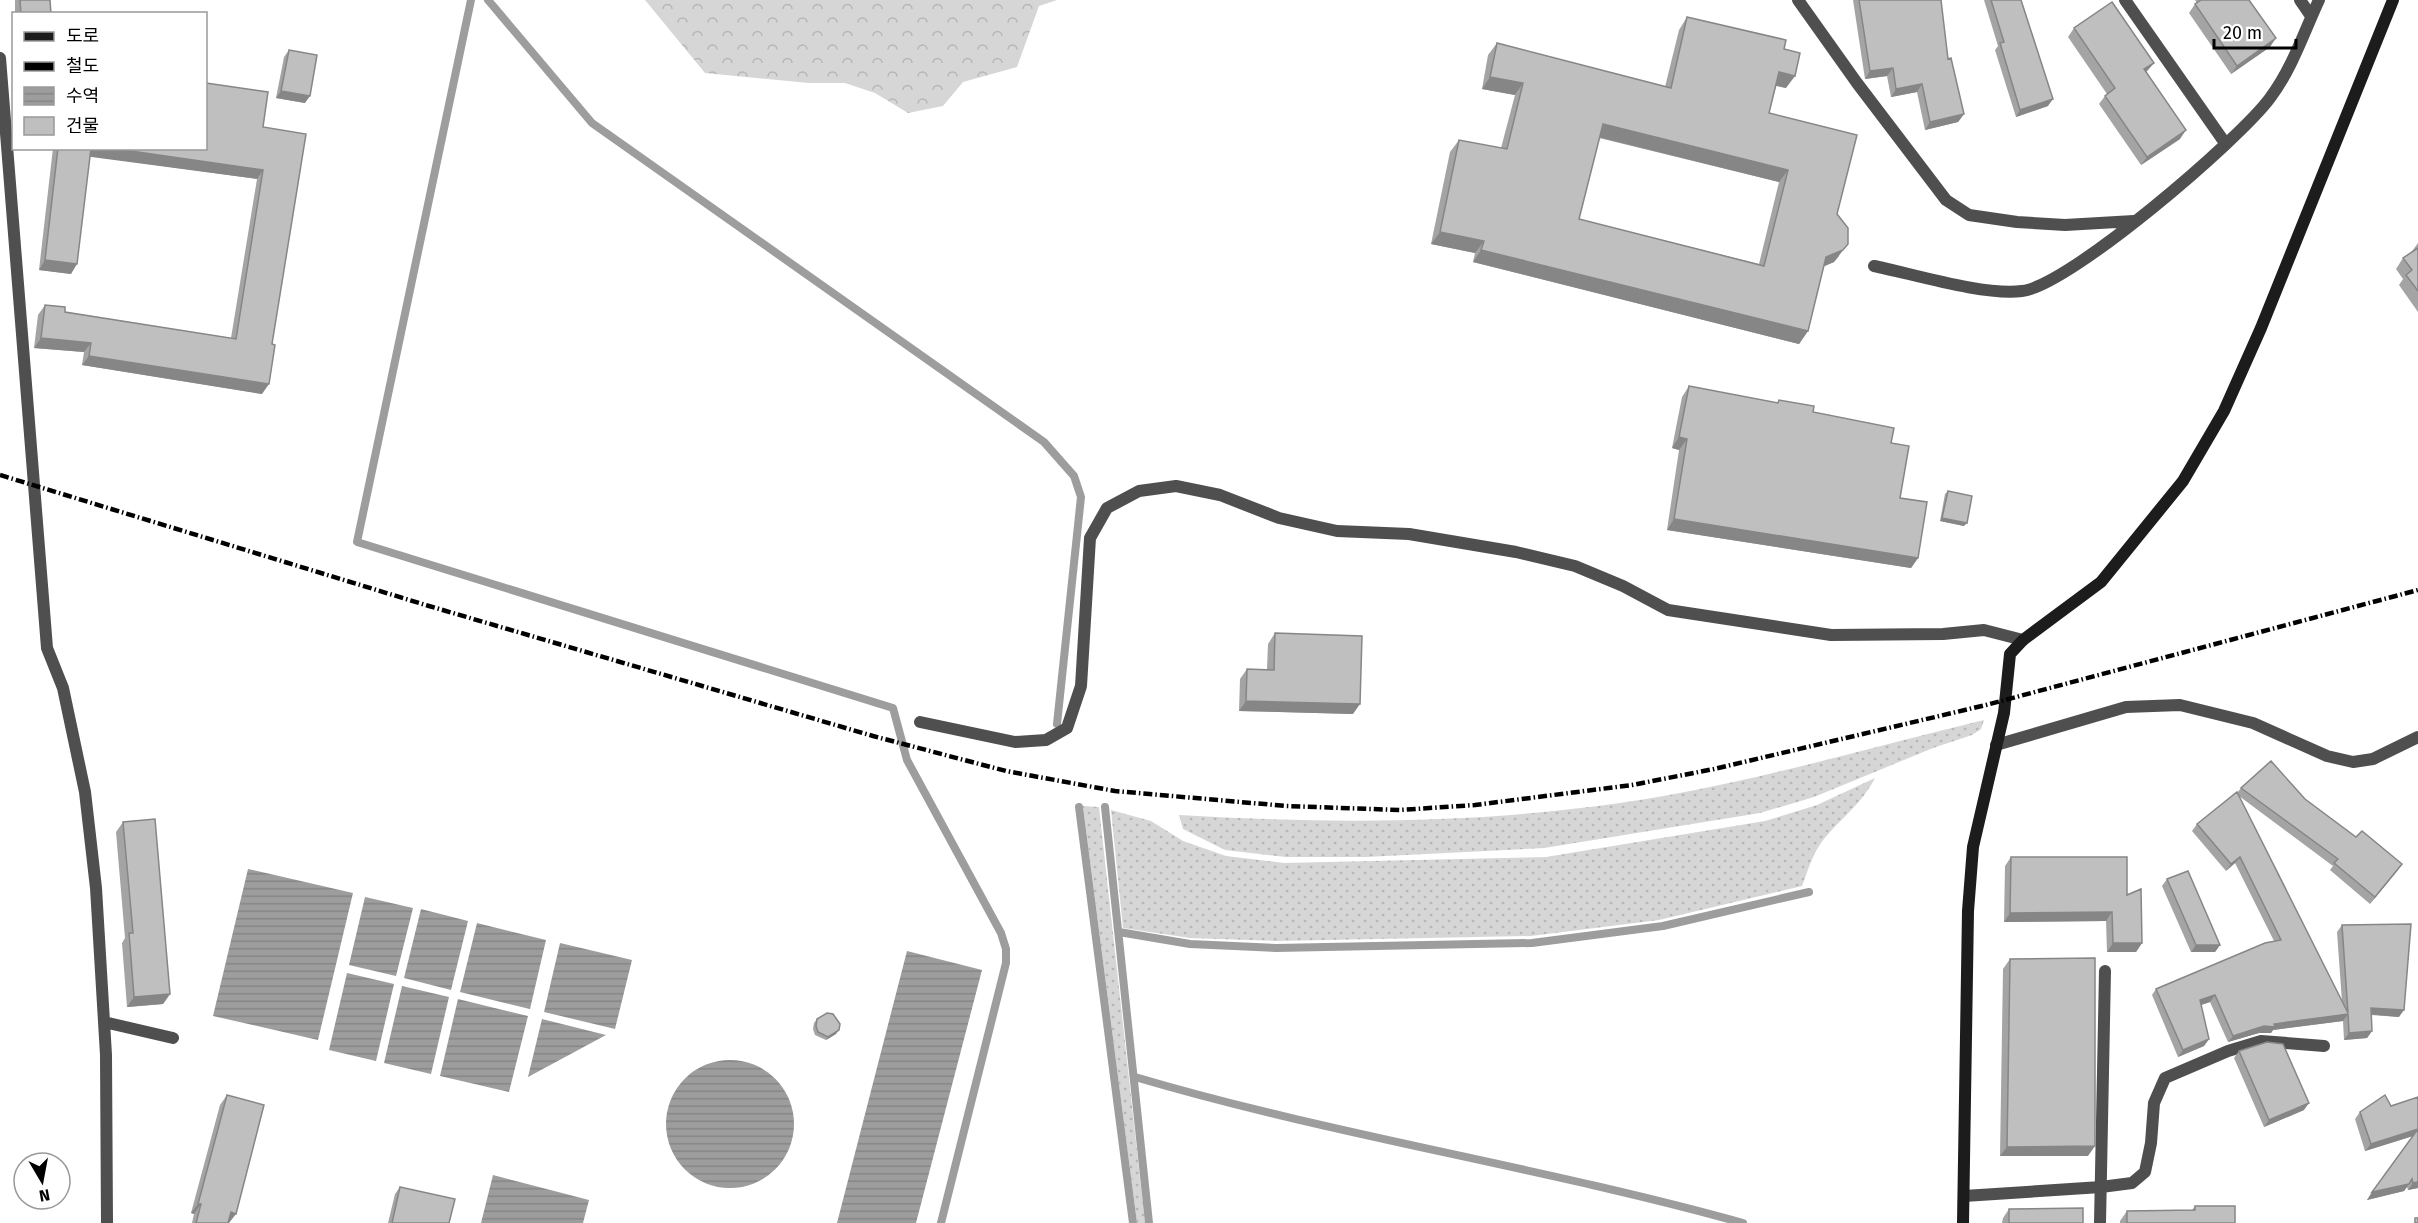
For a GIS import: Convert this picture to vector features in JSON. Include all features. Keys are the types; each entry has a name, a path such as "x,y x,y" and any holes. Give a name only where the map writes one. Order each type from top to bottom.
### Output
{"street":[{"path":"1798,0 1857,84 1946,200 1969,215 2017,222 2066,225 2134,221"},
{"path":"2125,0 2225,143"},
{"path":"2300,0 2311,16"},
{"path":"1874,266 1995,291 2022,291 2042,285 2077,263 2174,192 2271,97 2319,0"},
{"path":"1963,1223 1968,911 1973,847 2004,713 2010,654 2023,639 2101,582 2183,481 2218,421 2261,328 2393,0"},
{"path":"0,58 47,648 63,688 85,792 96,888 104,1022 107,1223"},
{"path":"920,722 1015,742 1046,740 1067,728 1080,686 1090,538 1107,508 1138,490 1176,486 1220,495 1279,518 1337,531 1409,534 1526,554 1575,566 1623,586 1668,610 1831,635 1943,634 1984,630 2023,639"},
{"path":"1996,745 2126,707 2180,705 2253,723 2327,756 2354,762 2373,759 2418,737"},
{"path":"2100,1223 2105,971"},
{"path":"104,1022 174,1038"},
{"path":"1964,1196 2132,1183 2145,1172 2151,1143 2154,1103 2165,1078 2228,1051 2260,1041 2324,1046"}],"green space":[{"path":"645,0 1057,0 1039,6 1017,67 963,82 943,106 908,113 875,93 845,83 809,83 705,73"},
{"path":"1984,720 1981,729 1972,735 1933,748 1814,797 1760,813 1544,848 1366,857 1286,857 1225,850 1183,829 1179,815 1367,821 1555,811 1618,803 1718,785"},
{"path":"1875,778 1861,799 1820,845 1802,886 1659,920 1531,936 1276,941 1190,938 1123,928 1111,810 1151,821 1183,841 1226,856 1284,863 1546,857 1765,821 1817,805"},
{"path":"1083,806 1099,807 1145,1223 1137,1223"}],"water":[{"path":"248,869 353,893 318,1040 213,1016"},
{"path":"365,897 413,908 396,976 349,965"},
{"path":"421,909 468,921 451,990 404,978"},
{"path":"477,923 546,940 530,1009 460,992"},
{"path":"560,943 632,960 615,1029 544,1012"},
{"path":"907,951 982,970 916,1223 837,1223"},
{"path":"347,973 394,984 376,1061 329,1050"},
{"path":"402,986 449,997 431,1074 384,1063"},
{"path":"458,999 528,1016 509,1092 440,1076"},
{"path":"542,1019 606,1035 528,1077"},
{"path":"730,1060 754,1065 775,1079 789,1100 794,1124 789,1148 775,1169 754,1183 730,1188 706,1183 685,1169 671,1148 666,1124 671,1100 685,1079 706,1065"},
{"path":"493,1175 589,1200 583,1223 481,1223"}],"building":[{"path":"20,0 50,0 51,12 21,12"},
{"path":"1859,0 1941,0 1948,59 1951,58 1964,114 1930,122 1922,84 1896,89 1893,68 1870,71"},
{"path":"1991,0 2021,0 2053,99 2020,110 2000,43 2004,42"},
{"path":"2201,0 2249,0 2276,38 2237,66 2195,4"},
{"path":"2112,2 2154,63 2144,69 2186,130 2147,157 2105,96 2115,88 2074,28"},
{"path":"1687,17 1786,40 1784,49 1800,53 1795,76 1779,72 1769,113 1857,135 1837,214 1848,228 1848,244 1843,250 1826,257 1808,331 1481,250 1484,241 1440,232 1459,140 1507,149 1523,83 1490,77 1497,43 1671,88","holes":["1603,124 1788,170 1764,266 1579,219"]},
{"path":"289,50 317,55 310,96 281,91"},
{"path":"207,83 268,92 263,127 306,134 272,344 275,345 269,384 89,356 91,343 41,338 45,305 65,307 65,312 236,339 263,170 124,150 207,150"},
{"path":"58,150 91,150 77,264 45,260"},
{"path":"2418,248 2418,291 2406,275 2412,270 2403,258"},
{"path":"1689,386 1778,403 1779,400 1814,406 1813,412 1894,428 1891,443 1909,446 1900,498 1927,502 1918,558 1674,519 1687,439 1679,437"},
{"path":"1948,491 1972,496 1967,523 1942,518"},
{"path":"1275,633 1362,636 1360,704 1246,701 1247,669 1274,670"},
{"path":"2271,761 2305,799 2356,837 2362,831 2402,864 2375,897 2334,863 2338,859 2241,788"},
{"path":"2237,792 2348,1013 2342,925 2411,924 2404,1010 2371,1008 2372,1031 2349,1033 2348,1014 2274,1024 2275,1027 2264,1026 2233,1036 2215,995 2200,1000 2209,1039 2183,1050 2156,989 2265,943 2281,940 2240,857 2231,864 2197,824"},
{"path":"155,819 170,994 134,997 129,933 133,933 123,822"},
{"path":"2011,857 2127,857 2127,895 2141,889 2142,943 2113,943 2112,912 2010,913"},
{"path":"2188,871 2220,945 2196,945 2167,879"},
{"path":"2095,958 2095,1146 2007,1147 2010,959"},
{"path":"827,1013 833,1014 840,1024 839,1030 828,1037 818,1032 816,1026 817,1019"},
{"path":"2267,1042 2283,1044 2309,1103 2269,1120 2239,1051"},
{"path":"227,1095 264,1105 236,1214 231,1212 228,1223 196,1223 201,1204 198,1204"},
{"path":"2385,1095 2391,1106 2418,1097 2418,1129 2371,1144 2360,1112"},
{"path":"2418,1129 2418,1182 2413,1183 2412,1179 2409,1184 2372,1192"},
{"path":"400,1187 455,1199 449,1223 392,1223"},
{"path":"2195,1206 2235,1206 2235,1223 2127,1223 2127,1211 2195,1210"},
{"path":"2083,1208 2083,1223 2009,1223 2009,1209"}],"waterway":[{"path":"471,0 357,542 893,708 907,760 1001,933 1006,949 1006,963 941,1223"},
{"path":"488,0 592,123 1044,442 1074,476 1081,497 1057,724"},
{"path":"1079,807 1133,1223"},
{"path":"1105,807 1149,1223"},
{"path":"1119,932 1190,944 1276,948 1532,943 1663,926 1809,892"},
{"path":"1135,1077 1286,1117 1591,1185 1743,1223"}],"railway":[{"path":"0,475 429,606 873,736 1006,771 1115,791 1286,806 1400,810 1475,805 1632,785 1714,769 1986,705 2418,590"}]}
